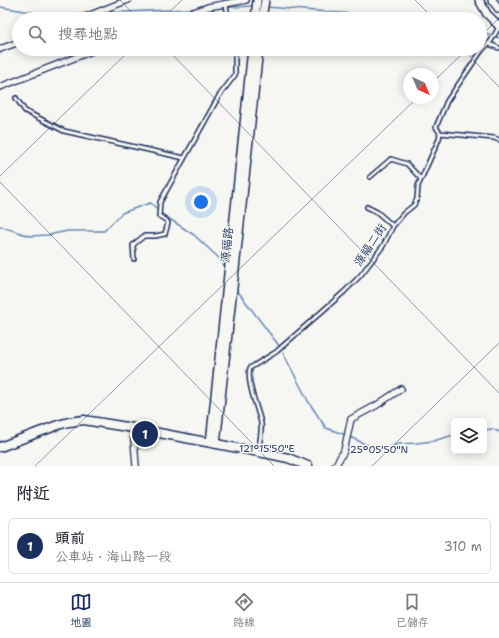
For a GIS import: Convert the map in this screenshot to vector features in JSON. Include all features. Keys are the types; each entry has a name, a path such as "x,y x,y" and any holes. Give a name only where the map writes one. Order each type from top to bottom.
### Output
{"main road":[{"path":"0,446 69,422 84,420 288,458 308,466"}],"street":[{"path":"98,12 128,0"},
{"path":"193,12 208,7 246,0"},
{"path":"256,12 257,0"},
{"path":"263,12 264,0"},
{"path":"479,0 486,12"},
{"path":"492,0 499,9"},
{"path":"487,14 499,27"},
{"path":"0,49 12,45"},
{"path":"0,87 79,56"},
{"name":"源福路","path":"213,444 251,56"},
{"name":"源福路","path":"213,444 258,56"},
{"path":"335,466 344,451 351,419 377,405 401,389"},
{"path":"133,428 136,466"}],"lane":[{"path":"226,4 227,12"},
{"name":"源福二街","path":"489,44 499,27"},
{"path":"489,44 499,48"},
{"path":"134,259 133,245 144,236 165,234 168,223 159,215 158,208 160,202 219,96 235,75 235,56"},
{"name":"源福二街","path":"257,452 261,434 261,424 252,392 249,372 250,368 276,352 344,292 360,276 404,212 414,205 417,199 418,186 439,140 440,133 436,127 446,101 478,56"},
{"path":"16,98 25,111 64,131 184,158"},
{"path":"440,133 494,138 499,140"},
{"path":"370,177 391,158 407,164 421,179"},
{"path":"367,207 377,212 393,226"}],"waterway":[{"path":"217,8 253,6"},
{"path":"0,7 31,12"},
{"path":"267,7 329,12"},
{"path":"124,12 195,9"},
{"path":"487,34 499,38"},
{"path":"0,226 29,236 48,235 68,231 104,231 122,213 151,203 162,214 194,235 220,259 226,270"},
{"path":"236,289 280,347"},
{"path":"283,353 308,401 326,428 346,435"},
{"path":"487,430 493,429 499,432"},
{"path":"350,437 378,450 383,450 398,444 433,441 451,436"}],"place":[{"name":"頭前","path":"145,434"}]}
